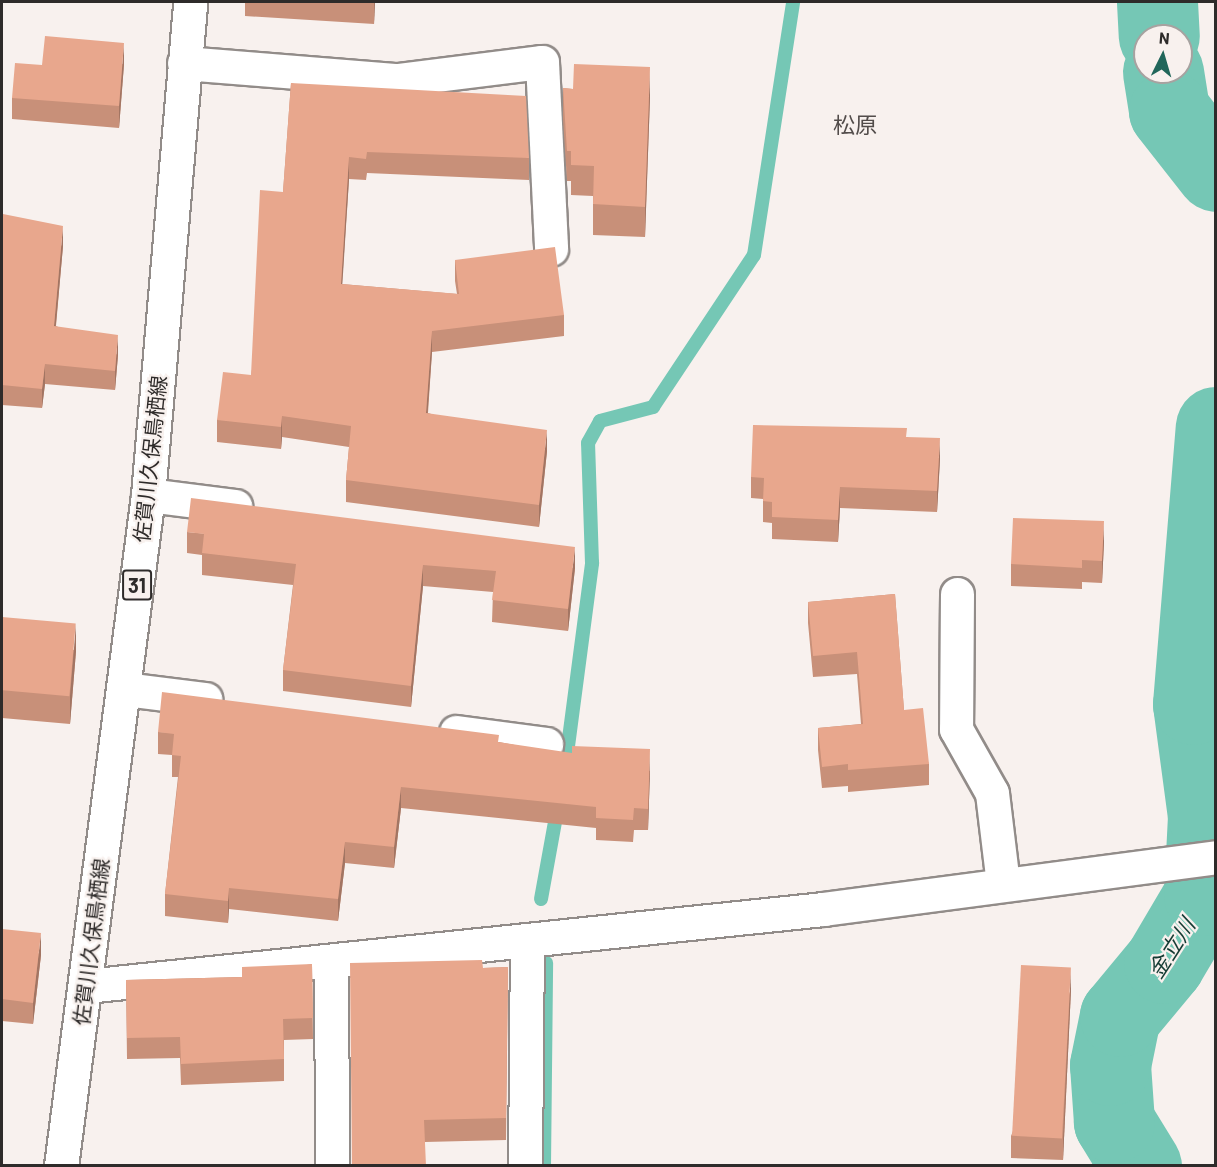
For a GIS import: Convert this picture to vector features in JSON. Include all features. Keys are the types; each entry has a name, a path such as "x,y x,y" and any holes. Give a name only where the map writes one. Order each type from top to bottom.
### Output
{"street":[{"name":"佐賀川久保鳥栖線","path":"61,1166 148,495 190,2"},
{"path":"184,63 397,80 542,63 551,249"},
{"path":"148,495 266,510"},
{"path":"957,594 956,729 992,793 1003,884"},
{"path":"124,689 241,704"},
{"path":"429,729 546,744"},
{"path":"86,986 527,940 1215,857"},
{"path":"525,1166 527,940"},
{"path":"331,961 332,1166"}],"shaded area":[{"path":"1094,1139 1114,1165 1092,1165"}],"building":[{"path":"45,36 124,43 119,106 12,98 15,63 42,65"},
{"path":"574,64 650,67 645,207 593,204 594,166 571,165 571,151 567,151 563,88 573,89"},
{"path":"291,83 526,96 529,158 367,152 366,159 349,157 341,284 459,294 455,260 555,247 564,315 432,331 426,413 547,430 539,505 346,480 351,426 282,416 281,427 217,420 223,372 251,375 260,190 283,192"},
{"path":"3,214 63,226 54,326 118,335 115,371 45,364 42,389 2,385"},
{"path":"753,425 907,428 906,437 940,438 937,491 840,487 838,520 772,517 772,502 763,501 764,478 751,477"},
{"path":"191,498 575,547 568,609 492,600 496,571 423,565 411,686 283,670 296,564 202,553 204,534 187,532"},
{"path":"1013,518 1104,521 1102,561 1082,560 1082,568 1011,564"},
{"path":"895,594 904,710 923,708 929,764 848,770 848,764 822,767 818,728 863,724 857,652 813,656 808,602"},
{"path":"2,617 76,623 69,696 2,690"},
{"path":"162,692 499,735 498,742 572,753 572,746 650,749 648,809 634,808 633,820 596,818 596,807 401,787 394,847 345,842 338,899 229,888 228,901 165,894 181,756 172,755 174,734 158,732"},
{"path":"2,929 41,933 33,1003 2,999"},
{"path":"482,960 483,968 508,967 506,1118 424,1120 426,1166 352,1166 350,963"},
{"path":"312,964 313,1018 283,1019 284,1059 181,1064 180,1037 127,1038 126,980 242,977 242,967"},
{"path":"1021,965 1071,968 1062,1138 1012,1136"}],"waterway":[{"path":"565,769 592,563 588,443 600,421 653,407 754,255 793,2"},
{"name":"金立川","path":"1157,2 1158,24"},
{"name":"金立川","path":"1165,84 1169,111 1216,171"},
{"name":"金立川","path":"1141,1166 1114,1122 1110,1065 1120,1016 1164,963 1204,895 1208,816 1193,704 1216,427"},
{"path":"541,899 558,805"},
{"path":"544,1166 546,963"}],"district":[{"name":"松原","path":"855,125"}]}
